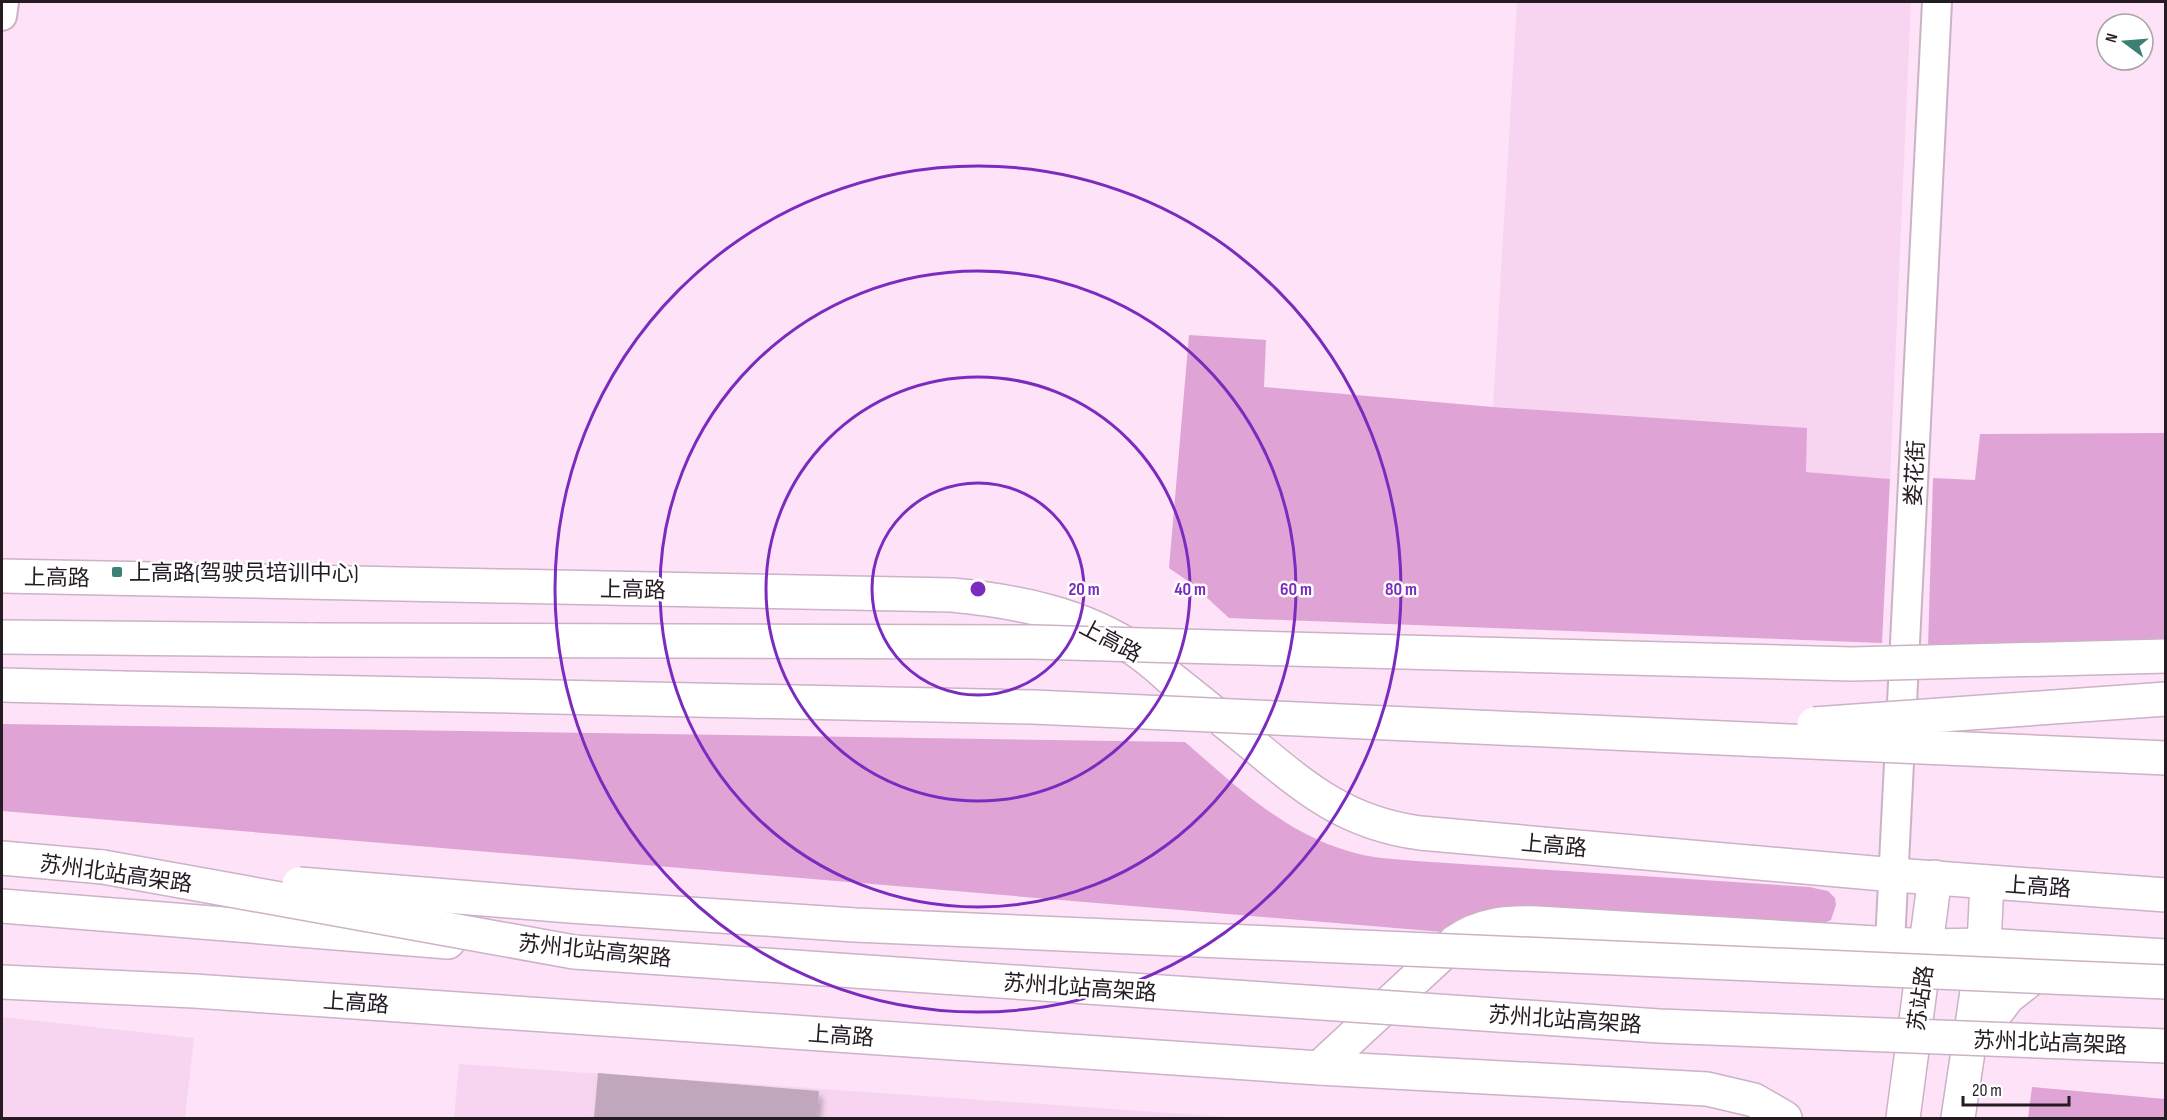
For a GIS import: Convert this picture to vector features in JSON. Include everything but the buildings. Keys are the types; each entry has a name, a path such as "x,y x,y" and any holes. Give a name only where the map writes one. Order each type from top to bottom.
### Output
{"main road":[{"name":"上高路","path":"2,576 928,595 996,600 1039,608 1073,619 1137,651 1299,783 1342,809 1384,827 1444,835 1895,875 2166,895"},
{"path":"2,637 1032,642 1852,664 2166,656"},
{"path":"2,685 1033,707 2166,758"},
{"path":"1651,735 2166,699"},
{"name":"苏州北站高架路","path":"2,858 101,892 281,900 574,952 1659,1026 2166,1046"},
{"name":"苏站路","path":"1903,1119 1935,877"},
{"path":"1958,1119 1984,945 1987,882"},
{"path":"2,886 101,892 570,906 855,925 2166,982"},
{"path":"2,906 101,892 574,952"},
{"path":"281,900 570,906"},
{"path":"1319,1068 1455,942 1463,936 1491,925 1510,922 1927,946 1984,945 2166,956"},
{"path":"1969,1048 2008,997 2046,966 2078,951"},
{"name":"上高路","path":"2,982 264,996 1319,1068 1707,1089 1754,1100 1785,1119"},
{"path":"2131,1046 2166,1053"}],"street":[{"path":"2,16 3,2"},
{"name":"娄花街","path":"1890,943 1937,2"}],"shaded area":[{"path":"1517,2 1911,2 1890,479 1805,472 1807,428 1493,407"},
{"path":"1189,335 1266,340 1264,387 1493,407 1807,428 1806,472 1890,479 1882,643 1229,618 1192,584 1169,568"},
{"path":"2165,433 2165,640 1928,648 1933,478 1975,480 1980,434"},
{"path":"2,724 1185,742 1241,790 1281,820 1324,843 1356,853 1416,861 1809,887 1828,891 1835,898 1836,905 1831,920 1824,923 1554,910 1443,932 2,811"},
{"path":"2,1017 194,1038 185,1118 2,1118"},
{"path":"459,1064 1243,1118 454,1118"},
{"path":"2032,1087 2165,1099 2165,1118 2028,1118"}],"place":[{"name":"上高路(驾驶员培训中心)","path":"117,572"}]}
